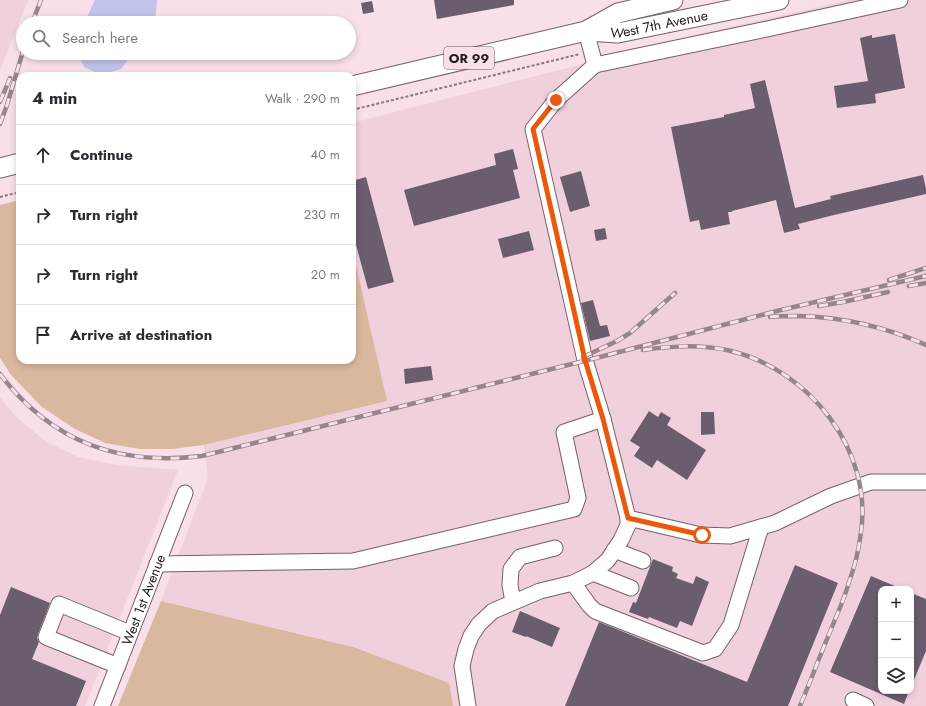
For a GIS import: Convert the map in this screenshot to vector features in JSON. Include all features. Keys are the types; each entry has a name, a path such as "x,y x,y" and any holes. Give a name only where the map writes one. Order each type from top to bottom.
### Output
{"main road":[{"name":"OR 99","path":"356,85 586,31 618,13 673,0"},
{"name":"West 7th Avenue","path":"586,31 618,33 779,0"},
{"path":"0,168 16,164"}],"lane":[{"path":"468,706 462,666 468,643 479,624 493,611 513,602 540,591 572,583 593,573 608,560 621,540 628,525 628,518 603,419 585,360 533,129 556,100 595,65 900,0"},
{"path":"586,31 595,65"},
{"path":"157,564 353,561 574,509 578,498 564,432 603,419"},
{"path":"628,518 702,535 730,536 775,523 831,496 871,482 926,482"},
{"name":"West 1st Avenue","path":"102,706 185,493"},
{"path":"572,583 589,606 595,611 703,653 715,649 731,625 761,527"},
{"path":"513,602 510,585 511,569 520,556 555,548"},
{"path":"614,550 643,561"},
{"path":"593,573 631,588"},
{"path":"118,666 46,637 59,604 130,633"}],"path":[{"path":"0,197 16,193"}],"shaded area":[{"path":"0,0 28,0 22,16 16,16 16,30 0,70"},
{"path":"848,0 926,0 926,706 453,706 448,683 353,647 161,601 208,478 204,445 386,401 356,266 356,122 708,32"},
{"path":"16,201 16,364 356,364 356,265 387,401 204,445 172,449 140,449 105,443 75,429 42,407 11,375 0,358 0,205"},
{"path":"0,397 18,419 47,442 78,457 116,465 178,470 85,706 0,706"},
{"path":"161,601 353,647 449,683 453,706 118,706"}],"water":[{"path":"95,0 157,0 156,16 87,16"},
{"path":"81,60 128,60 121,69 111,72 95,72 84,67"}],"building":[{"path":"434,0 514,0 514,5 437,19"},
{"path":"372,1 374,12 363,14 361,3"},
{"path":"895,34 905,88 875,94 876,103 837,108 834,86 868,81 860,38 872,35 872,38"},
{"path":"765,80 795,208 831,199 830,196 923,175 926,194 798,224 800,229 784,233 776,200 728,212 730,224 701,230 699,220 690,222 671,127 724,117 724,115 755,108 750,84"},
{"path":"513,149 518,169 513,170 520,198 414,226 404,190 496,165 494,154"},
{"path":"581,171 590,206 570,212 560,177"},
{"path":"366,177 394,282 368,289 356,245 356,180"},
{"path":"605,228 607,239 596,241 594,230"},
{"path":"529,231 534,250 503,258 498,239"},
{"path":"593,300 600,326 607,325 610,336 590,341 581,303"},
{"path":"431,366 433,380 405,384 404,369"},
{"path":"649,411 658,417 661,412 671,418 667,425 706,450 687,480 657,460 652,468 634,456 640,447 630,441"},
{"path":"701,412 714,412 715,434 701,435"},
{"path":"653,559 673,567 672,571 678,574 676,578 693,584 696,576 709,582 692,626 680,621 677,628 649,617 648,619 629,612 633,602 636,603"},
{"path":"795,565 838,583 788,706 565,706 599,622 747,682"},
{"path":"871,576 895,586 878,586 878,693 830,672"},
{"path":"11,587 50,603 38,634 37,638 39,642 32,659 86,681 76,706 0,706 0,615"},
{"path":"914,594 926,599 926,651 914,680"},
{"path":"520,611 560,628 552,647 512,632"},
{"path":"881,694 908,694 904,704"}],"railway":[{"path":"35,16 41,0"},
{"path":"17,72 20,60"},
{"path":"0,124 16,75"},
{"path":"0,102 10,78"},
{"path":"889,280 926,268"},
{"path":"0,374 20,397 42,417 65,432 89,444 115,452 142,457 171,458 202,456 600,357 781,310 926,276"},
{"path":"909,286 926,283"},
{"path":"819,306 888,292"},
{"path":"583,357 617,341 630,333 675,293"},
{"path":"770,317 791,316 831,318 880,328 926,345"},
{"path":"643,350 665,347 709,347 731,351 759,361 786,376 810,395 830,418 846,444 857,472 862,501 859,544 853,570 843,599 800,706"}],"route":[{"path":"556,100 533,129 585,360 603,419 628,518 702,535"}]}
